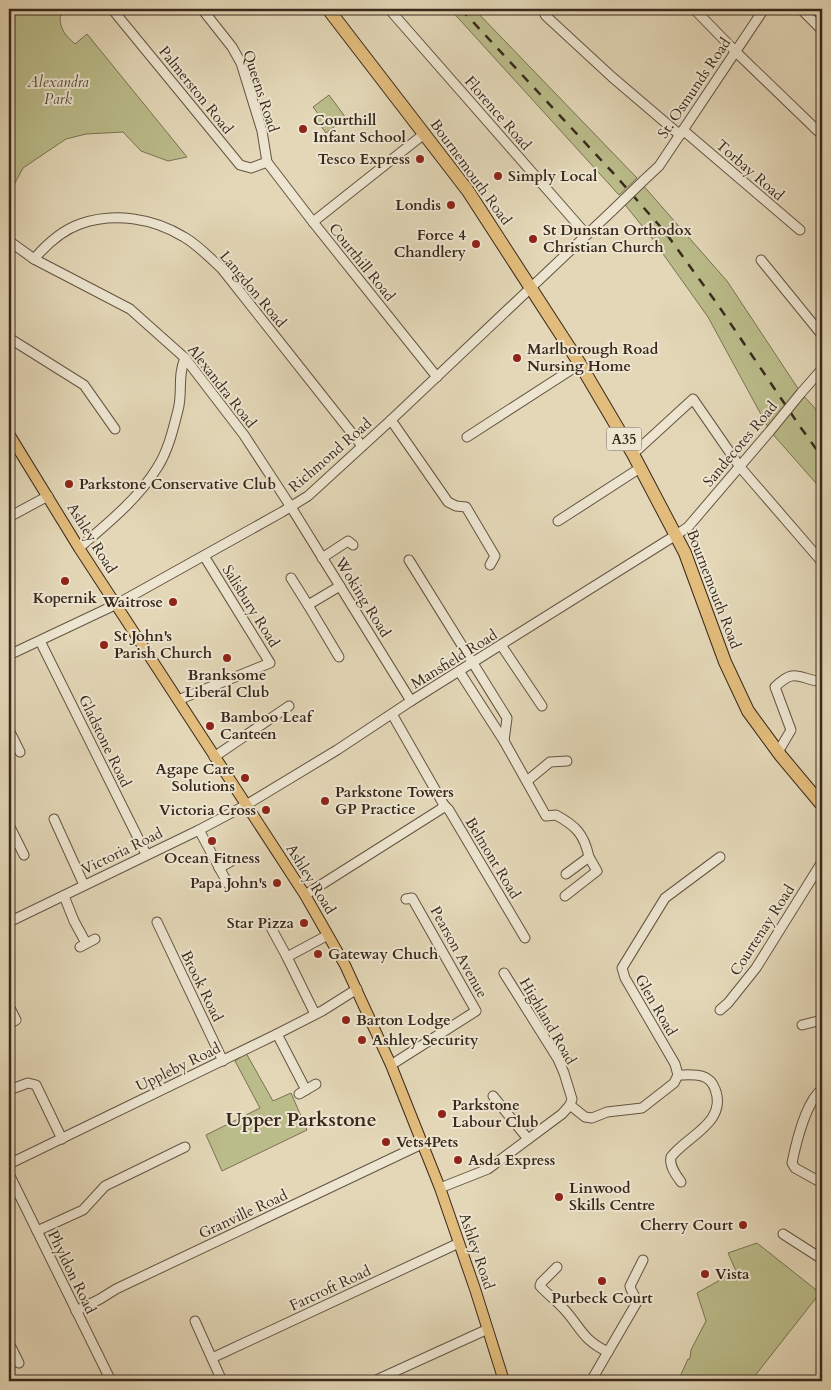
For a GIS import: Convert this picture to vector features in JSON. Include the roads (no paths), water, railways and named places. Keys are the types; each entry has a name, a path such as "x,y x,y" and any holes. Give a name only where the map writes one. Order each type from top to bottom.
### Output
{"highway":[{"name":"Bournemouth Road","path":"328,9 468,191 532,286 580,364 676,535 685,553 736,687 748,711 778,752 822,805"}],"main road":[{"name":"Ashley Road","path":"9,434 79,548 305,895 357,989 391,1065 440,1188 504,1381"}],"street":[{"name":"Palmerston Road","path":"112,9 240,165 250,168 268,162"},
{"name":"Queens Road","path":"202,9 232,47 241,64 262,132 268,162"},
{"name":"Florence Road","path":"389,9 586,234"},
{"name":"Torbay Road","path":"542,9 546,16 606,72 800,230"},
{"path":"694,9 822,135"},
{"name":"St. Osmunds Road","path":"586,234 658,166 764,9"},
{"path":"801,9 822,30"},
{"path":"313,222 424,134"},
{"name":"Courthill Road","path":"268,162 313,222 437,377"},
{"name":"Langdon Road","path":"34,259 43,249 78,224 98,220 135,218 160,225 184,237 222,270 362,446"},
{"name":"Richmond Road","path":"9,656 117,604 308,496 437,377 586,234"},
{"name":"Alexandra Road","path":"9,241 34,259 130,309 185,358 244,435 291,507"},
{"path":"761,260 822,334"},
{"path":"9,338 84,385 115,429"},
{"path":"79,548 134,498 158,467 168,444 179,407 180,371 185,358"},
{"path":"467,437 580,364"},
{"name":"Sandecotes Road","path":"676,535 688,527 822,369"},
{"path":"632,454 693,399 740,467 822,562"},
{"path":"391,420 448,502 456,506 466,507 495,556 490,565"},
{"path":"558,521 640,468"},
{"path":"9,517 48,496"},
{"name":"Woking Road","path":"291,507 411,701"},
{"name":"Mansfield Road","path":"246,804 337,750 411,701 676,535"},
{"path":"322,558 348,541 353,545"},
{"name":"Salisbury Road","path":"178,700 270,663 204,556"},
{"path":"409,560 507,718 504,742"},
{"path":"291,578 340,657"},
{"path":"308,605 340,586"},
{"name":"Gladstone Road","path":"40,641 146,854"},
{"path":"501,645 542,706"},
{"path":"459,671 504,742 546,816 556,815 568,821 579,831 586,843 589,857 597,871 565,896"},
{"path":"778,752 791,730 775,687 784,678 795,675 822,682"},
{"path":"214,757 289,706"},
{"name":"Belmont Road","path":"392,714 444,805 449,810 525,938"},
{"path":"9,732 20,752"},
{"path":"527,781 550,762 567,761"},
{"name":"Victoria Road","path":"9,922 199,830 246,804"},
{"path":"305,895 441,809 444,805"},
{"path":"53,823 84,885"},
{"path":"9,824 24,855"},
{"path":"199,830 228,884"},
{"path":"566,874 589,857"},
{"name":"Glen Road","path":"678,1075 675,1064 625,978 622,968 665,898 720,857"},
{"path":"219,868 230,862"},
{"name":"Courtenay Road","path":"720,1010 728,1003 756,968 822,862"},
{"path":"64,896 83,945 95,939"},
{"name":"Pearson Avenue","path":"391,1065 479,1011 412,897"},
{"name":"Brook Road","path":"157,922 223,1060"},
{"path":"268,922 315,1014"},
{"path":"287,957 328,935"},
{"name":"Highland Road","path":"504,973 558,1059 572,1099 570,1105"},
{"name":"Uppleby Road","path":"9,1164 277,1034 357,989"},
{"path":"9,1006 16,1020 9,1024"},
{"path":"802,1025 822,1020"},
{"path":"277,1034 302,1092 316,1084"},
{"path":"440,1188 488,1169 562,1114 570,1105 585,1117 592,1118 607,1112 642,1108 674,1083 678,1075 698,1074 706,1076 715,1089 717,1098 715,1112 708,1124 670,1152 670,1162 681,1182"},
{"path":"9,1090 28,1083 36,1085 62,1139"},
{"path":"822,1089 812,1102 792,1163 795,1168 822,1183"},
{"path":"493,1096 528,1140"},
{"name":"Granville Road","path":"76,1311 116,1289 422,1144"},
{"path":"37,1230 83,1210 106,1186 185,1147"},
{"name":"Phyldon Road","path":"9,1174 111,1381"},
{"path":"783,1234 822,1259"},
{"name":"Farcroft Road","path":"212,1358 459,1243"},
{"path":"591,1381 637,1302 630,1286 643,1260"},
{"path":"557,1267 540,1286 564,1308 592,1344 608,1352"},
{"path":"195,1321 222,1381"},
{"path":"374,1381 488,1329"},
{"path":"9,1343 19,1363"}],"railway":[{"path":"461,9 615,175 665,232 718,305 822,457"}],"place":[{"name":"Courthill Infant School","path":"303,129"},
{"name":"Tesco Express","path":"420,159"},
{"name":"Simply Local","path":"498,176"},
{"name":"Londis","path":"451,205"},
{"name":"St Dunstan Orthodox Christian Church","path":"533,239"},
{"name":"Force 4 Chandlery","path":"476,244"},
{"name":"Marlborough Road Nursing Home","path":"517,358"},
{"name":"Parkstone Conservative Club","path":"69,484"},
{"name":"Kopernik","path":"65,581"},
{"name":"Waitrose","path":"173,602"},
{"name":"St John's Parish Church","path":"104,645"},
{"name":"Branksome Liberal Club","path":"227,658"},
{"name":"Bamboo Leaf Canteen","path":"210,726"},
{"name":"Agape Care Solutions","path":"245,778"},
{"name":"Parkstone Towers GP Practice","path":"325,801"},
{"name":"Victoria Cross","path":"266,810"},
{"name":"Ocean Fitness","path":"212,841"},
{"name":"Papa John's","path":"277,883"},
{"name":"Star Pizza","path":"304,923"},
{"name":"Gateway Chuch","path":"318,954"},
{"name":"Barton Lodge","path":"346,1020"},
{"name":"Ashley Security","path":"362,1040"},
{"name":"Parkstone Labour Club","path":"442,1114"},
{"name":"Vets4Pets","path":"386,1142"},
{"name":"Asda Express","path":"458,1160"},
{"name":"Linwood Skills Centre","path":"559,1197"},
{"name":"Cherry Court","path":"743,1225"},
{"name":"Vista","path":"705,1274"},
{"name":"Purbeck Court","path":"602,1281"}],"district":[{"name":"Upper Parkstone","path":"301,1119"}],"park label":[{"name":"Alexandra Park","path":"58,90"}]}
